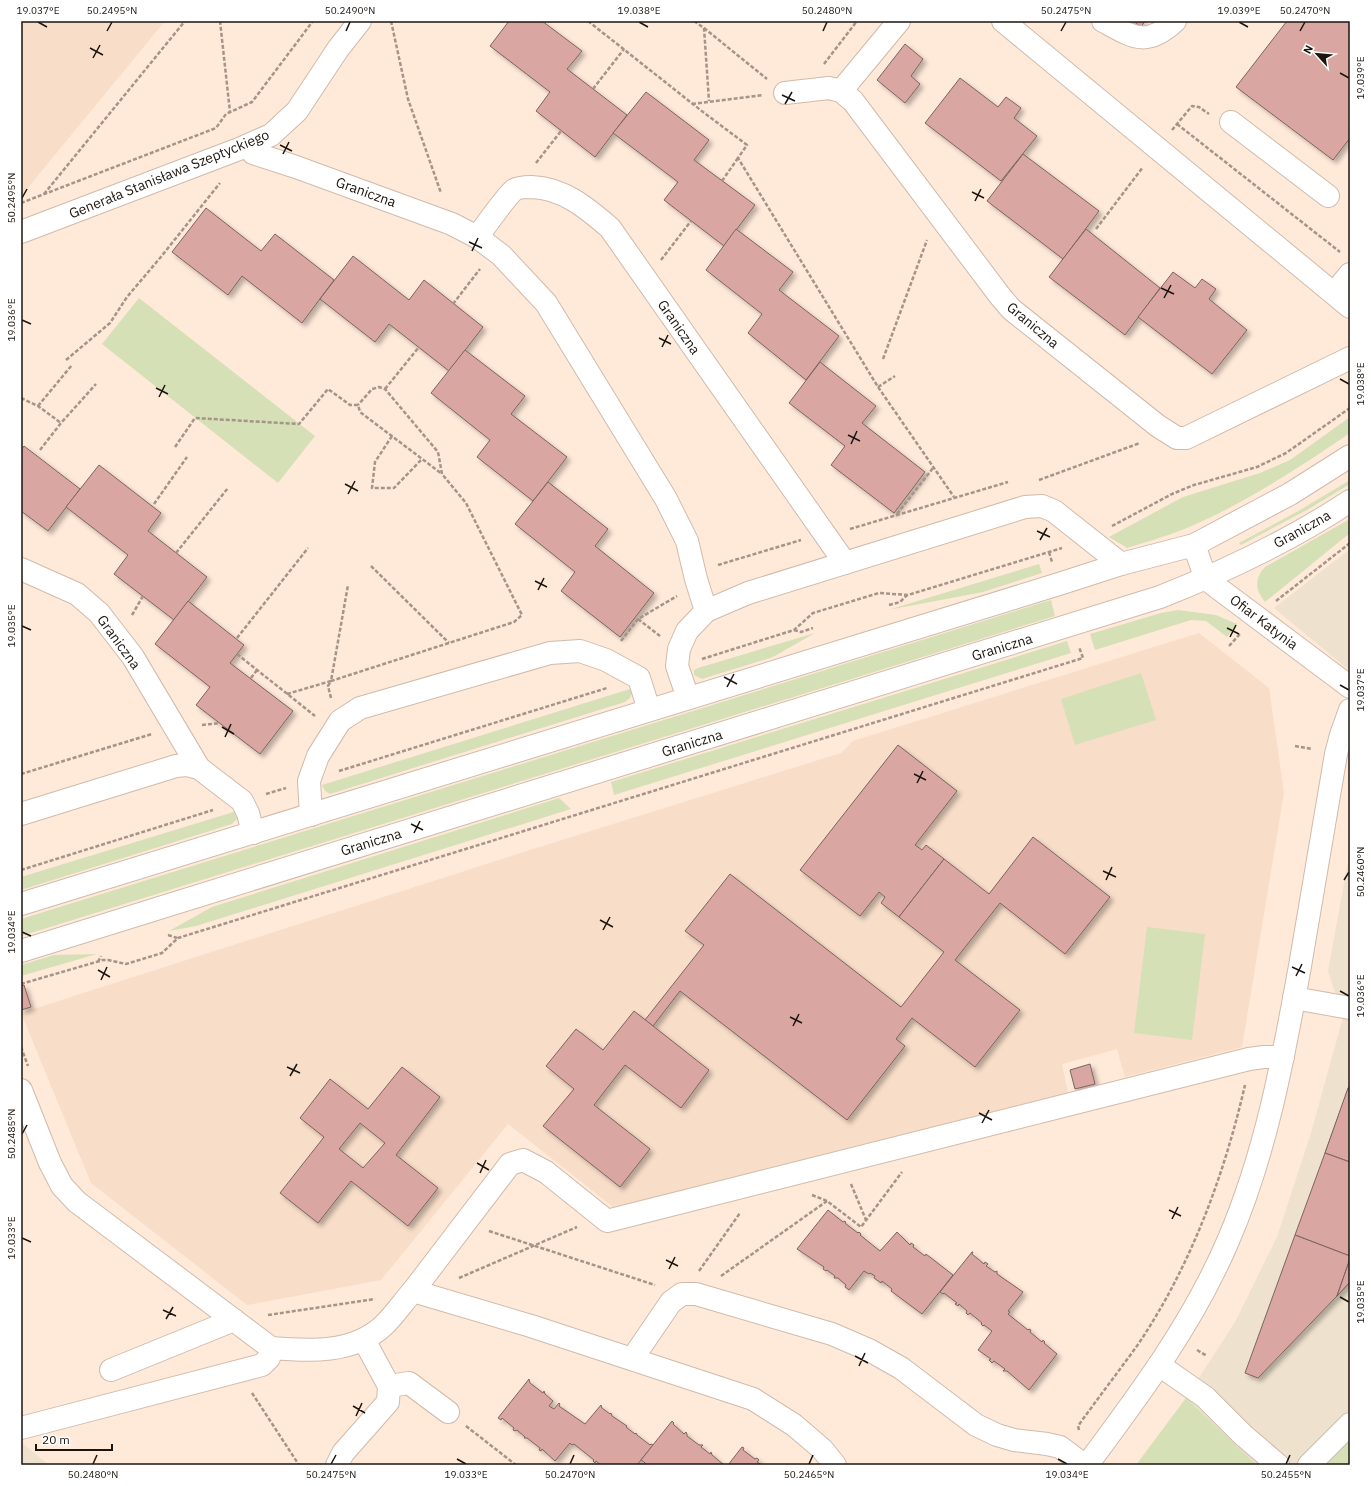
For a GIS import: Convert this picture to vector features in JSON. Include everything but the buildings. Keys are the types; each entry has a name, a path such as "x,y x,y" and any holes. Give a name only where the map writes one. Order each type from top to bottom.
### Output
{"street":[{"name":"Generała Stanisława Szeptyckiego","path":"21,232 271,135 297,111 338,49 360,21"},
{"path":"794,92 829,88 841,91 899,21"},
{"path":"1003,21 1350,307"},
{"path":"1103,21 1132,36 1148,38 1162,32 1175,21"},
{"name":"Graniczna","path":"841,91 854,101 1000,296 1012,309 1176,438 1186,438 1350,358"},
{"path":"1222,120 1328,196"},
{"name":"Graniczna","path":"253,153 296,167 452,224 477,237 494,250 546,302 666,499 687,541 697,583 706,611"},
{"name":"Graniczna","path":"514,190 527,187 544,188 577,202 610,228 845,563"},
{"path":"477,237 514,190"},
{"path":"1334,293 1347,264"},
{"path":"21,904 1121,564 1194,545 1290,494 1350,456"},
{"name":"Graniczna","path":"21,951 1160,597 1206,578 1300,531 1350,501"},
{"path":"688,698 677,666 679,649 687,631 706,611 748,593 1025,507 1042,506 1054,511 1121,564"},
{"path":"1194,545 1206,578"},
{"name":"Graniczna","path":"21,569 77,594 99,613 133,657 199,768 242,801"},
{"name":"Ofiar Katynia","path":"1206,578 1350,687"},
{"path":"311,814 309,781 318,756 340,722 367,705 550,653 580,651 606,660 639,678 649,710"},
{"path":"1087,1465 1159,1365 1196,1306 1229,1240 1258,1161 1283,1057 1336,754 1341,734 1350,710"},
{"path":"21,814 176,766 186,765 199,768"},
{"path":"242,801 248,813 253,833"},
{"path":"1294,998 1350,1008"},
{"path":"21,1090 50,1163 62,1186 77,1202 271,1348 307,1351 337,1347 364,1340 382,1326 409,1295 510,1164 523,1160 546,1172 607,1221 1249,1059 1283,1057"},
{"path":"632,1359 671,1302 689,1294 832,1334 869,1350 901,1368 976,1425 1014,1440 1060,1447 1084,1465"},
{"path":"409,1295 632,1359 753,1398 794,1425 822,1449 835,1465"},
{"path":"111,1370 234,1320"},
{"path":"337,1465 343,1453 388,1402 389,1386 364,1340"},
{"path":"21,1428 262,1365 270,1358 271,1348"},
{"path":"1159,1365 1205,1397 1278,1465"},
{"path":"389,1386 409,1383 448,1412"},
{"path":"1309,1465 1350,1424"}],"path":[{"path":"44,194 185,21"},
{"path":"220,21 230,112"},
{"path":"21,203 213,130 230,112 252,102 313,21"},
{"path":"391,21 408,99 452,224"},
{"path":"588,21 747,146 722,180"},
{"path":"694,21 794,92"},
{"path":"692,104 794,92 857,21"},
{"path":"704,28 709,102"},
{"path":"593,89 624,49"},
{"path":"1096,228 1192,106 1200,107 1222,120"},
{"path":"1177,124 1347,264"},
{"path":"514,190 561,131"},
{"path":"66,360 110,323 127,297 220,184 228,168 229,152"},
{"path":"738,158 878,387 954,498"},
{"path":"884,359 938,214"},
{"path":"646,280 691,221"},
{"path":"453,304 494,250"},
{"path":"385,389 419,347"},
{"path":"38,406 72,365"},
{"path":"878,387 895,376"},
{"path":"40,450 61,423 96,384"},
{"path":"175,447 195,418 299,424 328,389 350,405 358,405 372,389 379,387 385,389 438,452 442,474"},
{"path":"21,398 38,406 61,423"},
{"path":"358,405 360,412 442,474 466,503 522,615"},
{"path":"677,666 794,630 813,613 879,593 908,595 1042,554 1088,537 1172,494 1194,485 1257,467 1275,459 1296,447 1350,408"},
{"path":"1033,483 1168,433"},
{"path":"392,436 375,462 372,488 394,488 422,459"},
{"path":"154,504 187,457"},
{"path":"896,514 933,468"},
{"path":"176,553 228,488"},
{"path":"1229,646 1256,617 1350,543"},
{"path":"237,638 308,548"},
{"path":"371,566 449,643"},
{"path":"664,638 638,619 697,583"},
{"path":"287,694 331,681 348,585"},
{"path":"889,605 900,602 908,595"},
{"path":"794,630 801,632 813,628"},
{"path":"237,654 318,717"},
{"path":"21,984 98,962 108,960 126,964 162,953 178,938 1083,658"},
{"path":"251,678 257,670"},
{"path":"21,870 639,678"},
{"path":"21,774 175,729 220,723"},
{"path":"1295,746 1316,750"},
{"path":"168,935 178,938"},
{"path":"98,962 101,956"},
{"path":"21,1047 29,1069"},
{"path":"1078,1426 1139,1342 1174,1280 1198,1233 1231,1140 1249,1070 1249,1059"},
{"path":"842,1162 866,1220"},
{"path":"805,1193 827,1201 861,1227 905,1169"},
{"path":"689,1294 763,1182"},
{"path":"689,1294 827,1201"},
{"path":"457,1279 602,1217"},
{"path":"465,1223 689,1294"},
{"path":"234,1320 385,1297 409,1295"},
{"path":"238,1371 299,1465"},
{"path":"448,1412 516,1465"}],"shaded area":[{"path":"21,21 165,21 21,196"},
{"path":"1350,549 1350,671 1274,608"},
{"path":"1199,633 1269,688 1284,793 1242,1047 1125,1077 1117,1049 1062,1064 1068,1093 617,1210 508,1124 381,1280 247,1305 91,1183 21,1013 530,850 841,753 853,741"},
{"path":"1350,851 1350,1414 1313,1452 1297,1465 1257,1465 1186,1398 1235,1322 1277,1237 1311,1133 1343,1017 1328,971"},
{"path":"21,1442 49,1465 21,1465"}],"green space":[{"path":"139,298 315,436 278,483 102,344"},
{"path":"1350,417 1350,433 1310,460 1226,510 1182,530 1127,548 1109,537 1183,497 1260,473 1290,460"},
{"path":"1350,480 1350,484 1307,510 1241,545 1239,543 1300,510"},
{"path":"1350,519 1350,533 1265,602 1259,593 1257,584 1261,571 1265,567"},
{"path":"1039,564 1042,573 983,592 888,610"},
{"path":"1051,600 1055,616 21,936 21,919"},
{"path":"1178,610 1216,615 1237,624 1227,637 1206,621 1191,620 1095,650 1090,634 1161,613"},
{"path":"815,633 773,657 702,679 694,675 694,670 698,668"},
{"path":"1067,641 1071,653 614,795 611,782"},
{"path":"1141,673 1156,720 1075,745 1061,699"},
{"path":"630,689 632,693 630,698 625,702 330,794 325,791 322,785"},
{"path":"559,798 571,809 196,926 169,931 212,907"},
{"path":"237,811 239,817 232,824 21,890 21,877"},
{"path":"1147,927 1205,934 1192,1040 1134,1033"},
{"path":"97,954 21,976 21,965 54,955"},
{"path":"1186,1398 1257,1465 1136,1465"},
{"path":"1350,1440 1350,1465 1326,1465"}]}
